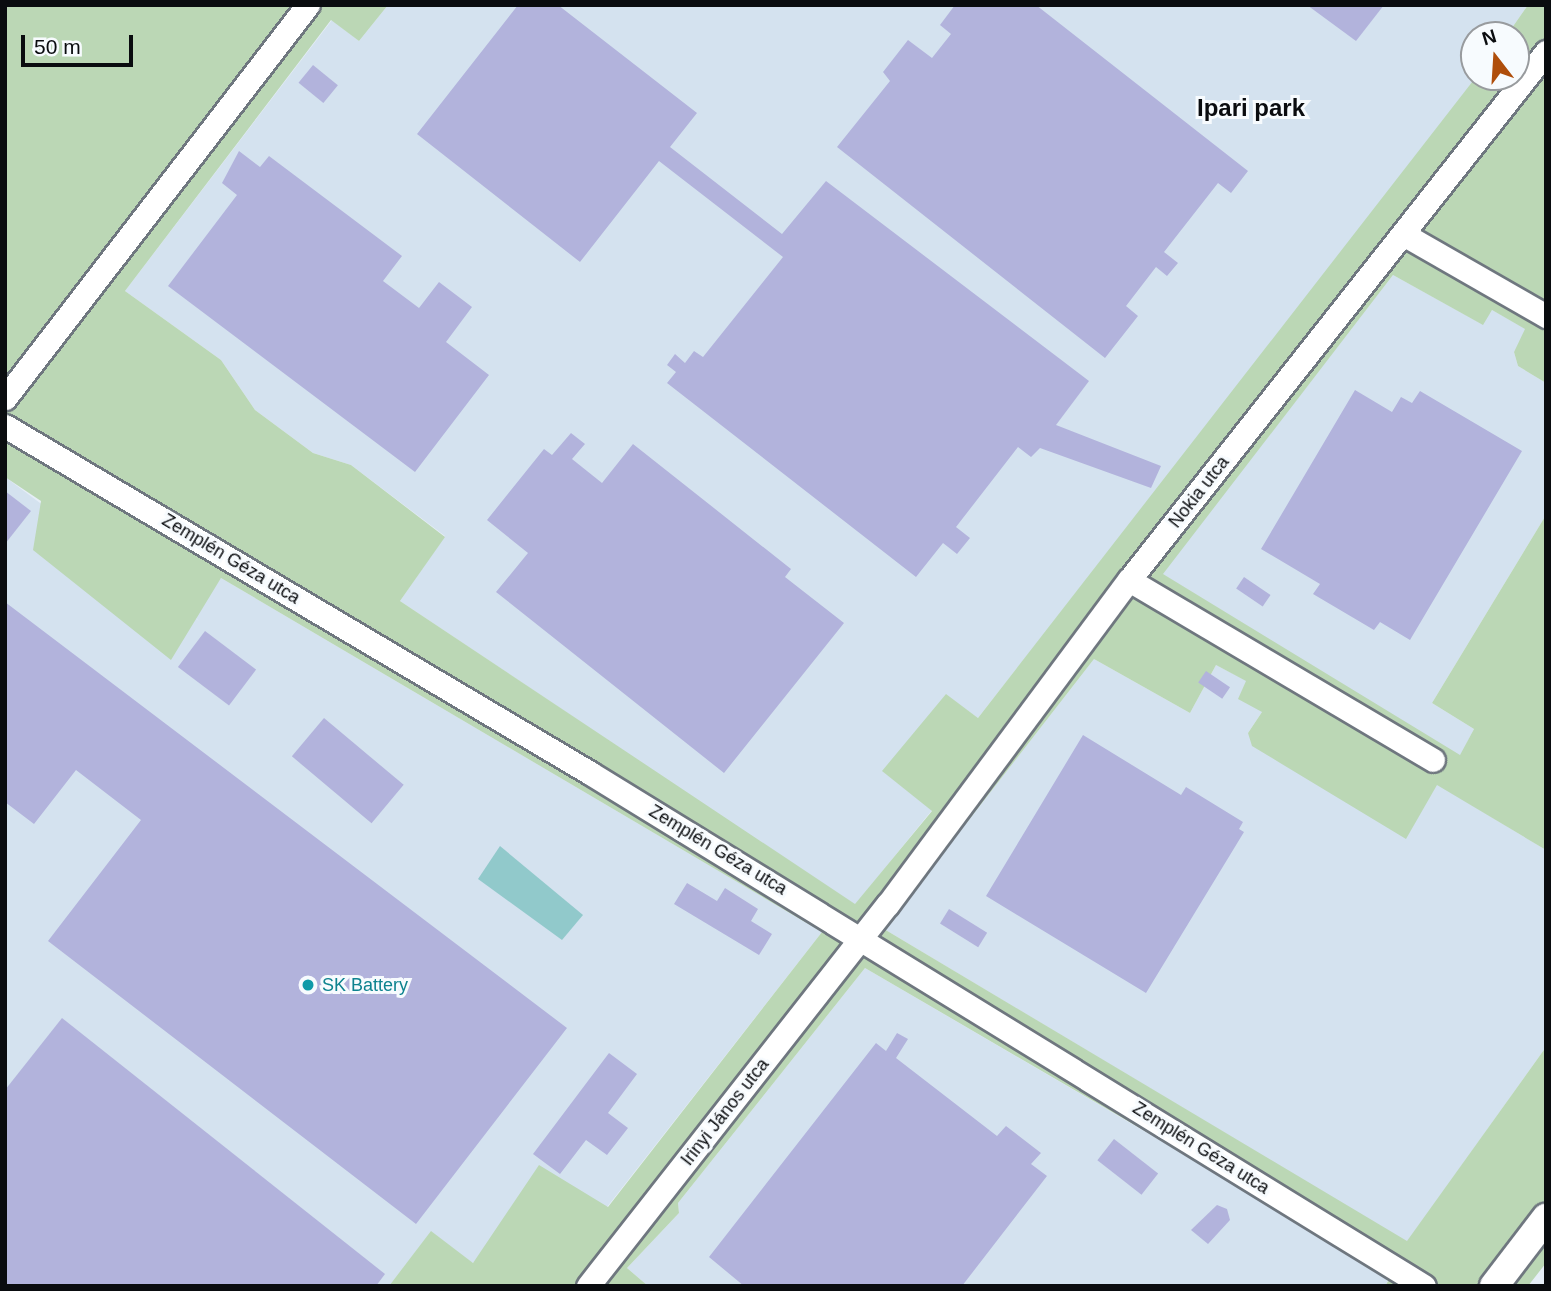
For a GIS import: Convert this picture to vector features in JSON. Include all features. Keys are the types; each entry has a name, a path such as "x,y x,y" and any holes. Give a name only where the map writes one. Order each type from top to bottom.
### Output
{"main road":[{"path":"1493,1286 1546,1218"}],"street":[{"path":"5,398 308,5"},
{"name":"Nokia utca","path":"862,938 1129,580 1546,52"},
{"path":"1403,234 1546,316"},
{"name":"Zemplén Géza utca","path":"5,426 862,938 1424,1286"},
{"path":"1129,580 1433,761"},
{"name":"Irinyi János utca","path":"588,1286 862,938"}],"shaded area":[{"path":"388,5 1528,5 1517,21 1460,21 1460,91 1466,91 1436,132 978,718 946,695 883,771 932,810 855,905 400,601 445,536 351,465 313,453 255,410 221,360 125,291 332,20 359,41"},
{"path":"1393,275 1482,324 1492,310 1526,329 1514,352 1518,366 1546,383 1546,515 1432,703 1474,729 1460,756 1162,574"},
{"path":"5,477 199,621 194,616 221,578 822,932 607,1207 472,1263 431,1232 389,1286 5,1286"},
{"path":"1094,659 1190,713 1216,665 1247,681 1262,712 1248,733 1406,838 1437,784 1546,850 1546,1047 1407,1242 884,929"},
{"path":"865,968 1392,1276 1384,1286 648,1286 627,1268 679,1213 678,1203"}],"green space":[{"path":"5,5 388,5 359,41 331,20 125,291 221,360 255,410 313,453 351,465 445,537 400,601 855,904 932,811 882,771 946,694 978,718 1465,91 1530,91 1530,21 1517,21 1528,5 1546,5 1546,383 1518,366 1514,352 1525,329 1492,310 1483,325 1393,275 1163,574 1460,755 1474,729 1432,703 1546,515 1546,850 1437,785 1406,839 1252,746 1248,733 1262,712 1238,699 1246,681 1216,665 1190,713 1094,659 884,929 1407,1241 1546,1047 1546,1263 1528,1286 1385,1286 1392,1275 865,968 678,1203 679,1213 627,1268 648,1286 389,1286 431,1231 473,1263 539,1165 608,1207 822,932 221,578 171,660 33,550 41,501 5,477"}],"water":[{"path":"500,846 583,915 562,940 478,879"}],"building":[{"path":"518,5 558,5 697,113 670,147 782,234 826,181 1089,381 1056,425 1161,466 1151,488 1040,448 1031,457 1018,447 956,527 970,538 957,554 943,543 916,577 667,383 676,372 667,365 675,354 685,363 694,351 703,357 783,257 659,161 580,262 417,134"},
{"path":"955,5 1036,5 1248,171 1231,193 1218,183 1164,252 1178,263 1167,276 1156,267 1126,306 1138,316 1105,358 837,147 890,81 883,72 908,40 932,58 951,34 940,25"},
{"path":"1307,5 1384,5 1356,41"},
{"path":"313,65 338,85 323,103 299,83"},
{"path":"239,151 260,167 269,156 402,256 383,281 419,308 439,282 472,307 446,342 489,375 415,472 168,286 237,195 222,183"},
{"path":"1355,390 1392,412 1401,397 1412,403 1420,391 1522,451 1410,640 1380,622 1374,630 1313,594 1320,584 1261,549"},
{"path":"571,433 585,444 572,459 602,483 633,444 791,569 785,577 844,623 724,773 496,592 528,553 487,520 544,449 552,455"},
{"path":"5,491 31,511 5,544"},
{"path":"1244,577 1271,595 1263,607 1236,589"},
{"name":"SK Battery","path":"5,602 567,1028 416,1224 48,941 141,820 76,770 34,824 5,802"},
{"path":"205,631 256,670 229,705 178,667"},
{"path":"1206,671 1230,687 1222,699 1198,683"},
{"path":"324,718 404,785 372,823 292,756"},
{"path":"1083,735 1181,795 1186,787 1243,822 1239,829 1244,832 1146,993 986,896"},
{"path":"687,883 717,901 725,888 758,909 751,921 772,934 759,955 674,904"},
{"path":"949,909 987,933 978,947 940,923"},
{"path":"62,1018 385,1274 376,1286 5,1286 5,1090"},
{"path":"897,1033 908,1039 896,1058 997,1136 1006,1126 1041,1153 1031,1164 1047,1176 962,1286 744,1286 709,1257 876,1043 886,1051"},
{"path":"609,1053 637,1074 608,1113 628,1128 607,1155 586,1140 560,1174 533,1154"},
{"path":"1114,1139 1158,1173 1142,1195 1097,1160"},
{"path":"1217,1205 1227,1209 1230,1220 1208,1244 1191,1230"}],"place":[{"name":"SK Battery","path":"308,985"}],"district":[{"name":"Ipari park","path":"1251,108"}]}
